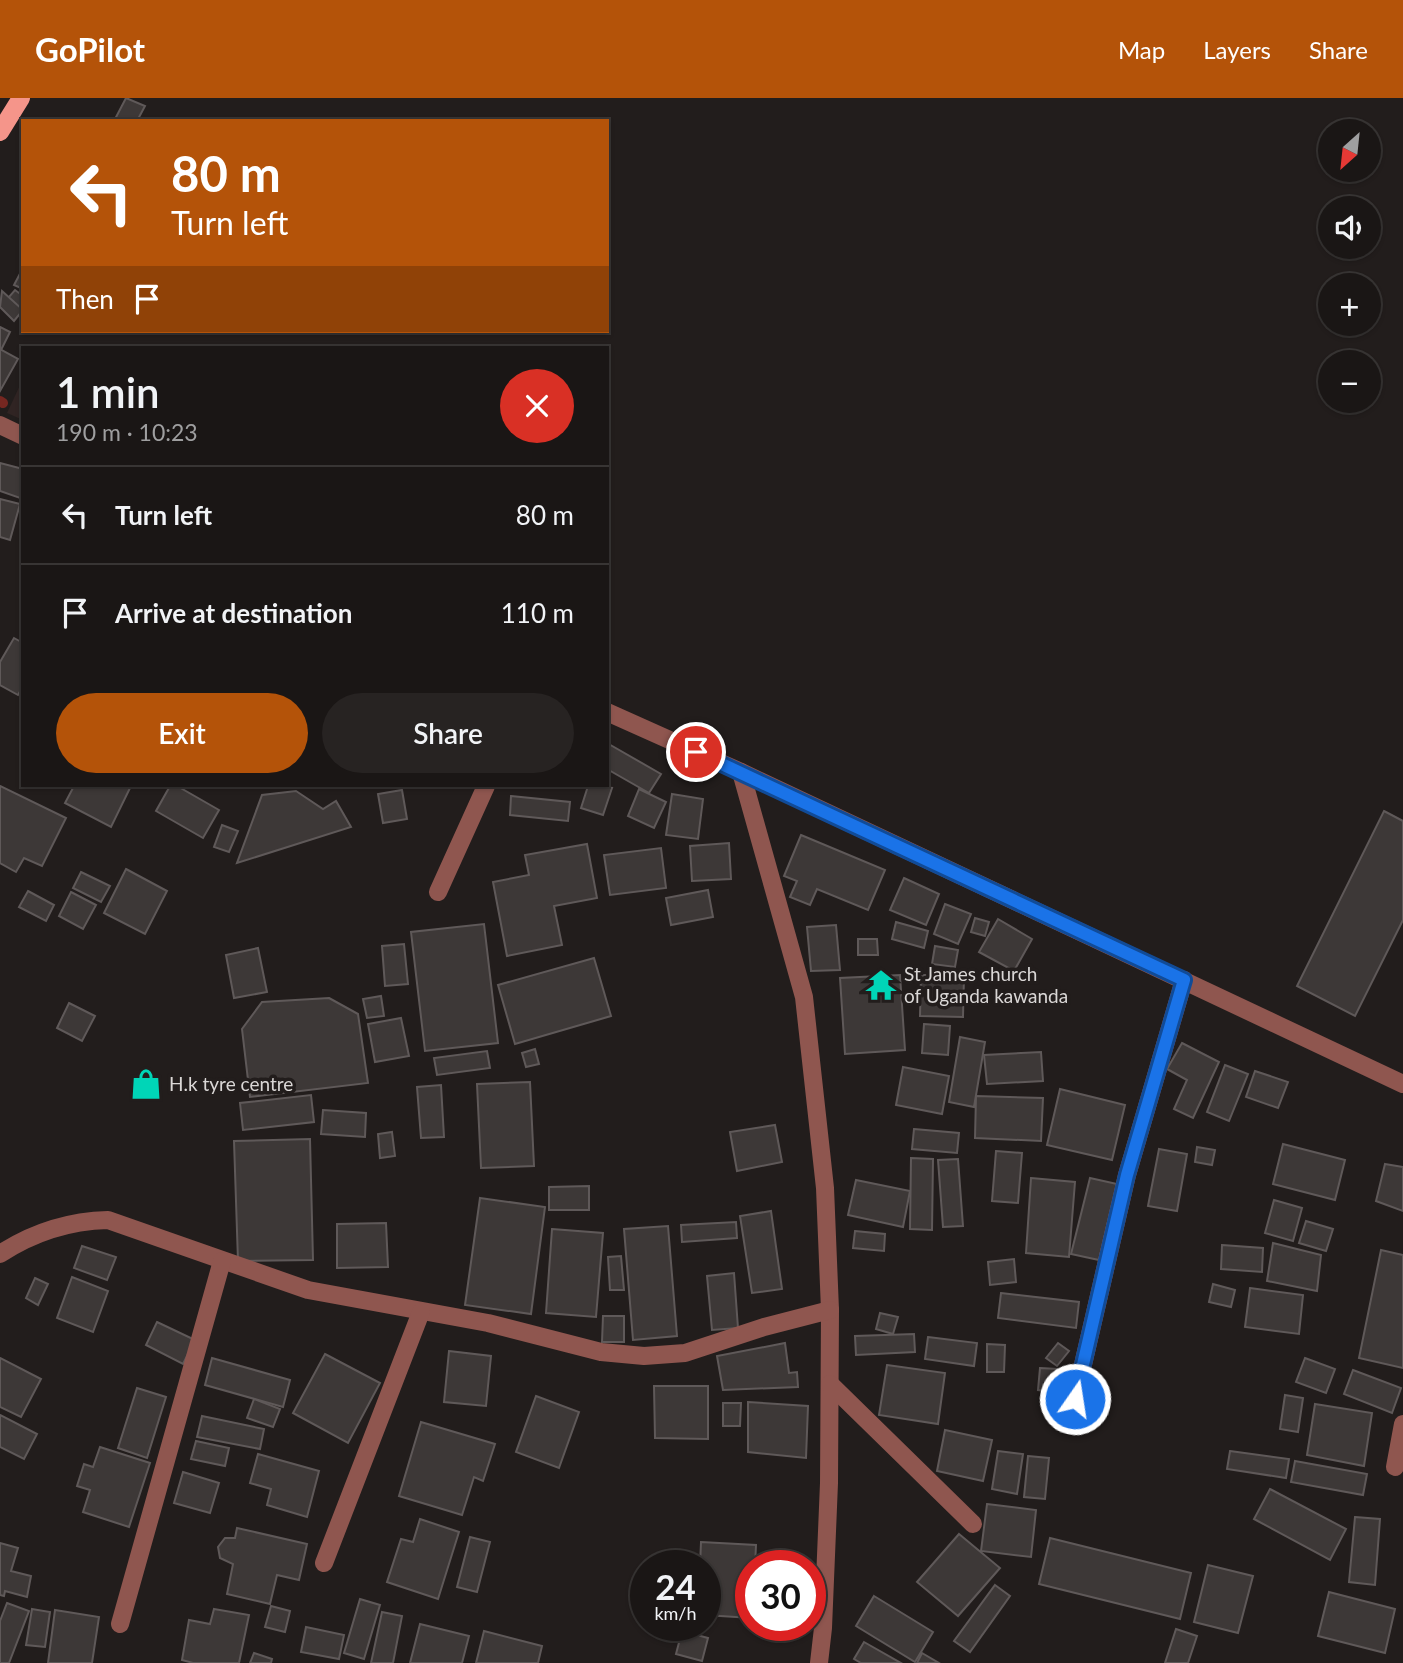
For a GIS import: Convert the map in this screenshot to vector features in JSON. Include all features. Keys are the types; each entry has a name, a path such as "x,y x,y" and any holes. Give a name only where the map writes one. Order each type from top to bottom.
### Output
{"main road":[{"path":"0,132 22,98"}],"street":[{"path":"0,425 21,435"},
{"path":"609,713 741,772 1403,1084"},
{"path":"741,772 804,997 825,1188 830,1384 827,1549 819,1663"},
{"path":"438,892 486,787"},
{"path":"1075,1399 1127,1175 1184,980"},
{"path":"0,1254 15,1244 64,1225 108,1220 308,1290 488,1323 601,1352 644,1356 685,1353 764,1327 830,1310"},
{"path":"120,1624 222,1261"},
{"path":"324,1563 421,1312"},
{"path":"830,1384 973,1524"},
{"path":"1395,1467 1403,1424"}],"shaded area":[{"path":"21,383 21,419 7,413"}],"building":[{"path":"126,98 145,106 138,119 115,119"},
{"path":"21,272 21,288 14,285"},
{"path":"15,290 21,294 21,308 8,298"},
{"path":"2,291 21,308 21,312 14,321 0,307"},
{"path":"0,327 10,332 1,350 0,349"},
{"path":"0,349 18,359 0,391"},
{"path":"0,463 21,468 20,498 0,491"},
{"path":"0,499 20,504 10,540 0,537"},
{"path":"14,638 21,642 21,690 18,695 0,685 0,662"},
{"path":"609,744 661,774 649,793 609,770"},
{"path":"0,786 66,818 42,866 24,858 16,872 0,863"},
{"path":"73,787 131,787 111,827 65,803"},
{"path":"169,787 179,787 219,810 203,838 156,811"},
{"path":"588,787 612,788 603,815 581,808"},
{"path":"639,789 666,802 654,828 628,816"},
{"path":"402,790 407,819 383,823 378,794"},
{"path":"296,791 323,809 336,801 351,827 237,863 262,795"},
{"path":"672,794 703,799 698,839 666,835"},
{"path":"511,796 570,802 568,821 510,815"},
{"path":"1384,811 1403,821 1403,920 1355,1016 1297,986"},
{"path":"222,825 238,831 229,852 214,847"},
{"path":"801,835 885,870 868,910 817,889 810,905 790,897 797,881 784,876"},
{"path":"729,843 731,879 692,881 690,846"},
{"path":"587,844 597,898 554,906 562,945 507,956 493,882 529,875 525,855"},
{"path":"661,848 666,888 610,895 604,855"},
{"path":"126,869 167,891 145,934 104,913"},
{"path":"81,872 110,886 101,902 73,888"},
{"path":"904,878 939,894 926,925 890,910"},
{"path":"708,890 713,917 671,925 666,898"},
{"path":"28,891 54,905 46,921 19,907"},
{"path":"71,892 96,905 83,929 59,916"},
{"path":"945,904 971,914 958,944 934,934"},
{"path":"975,918 989,922 985,936 971,932"},
{"path":"998,919 1032,939 1014,971 979,952"},
{"path":"896,922 928,931 924,948 892,939"},
{"path":"484,924 498,1043 425,1051 411,932"},
{"path":"836,925 840,970 811,971 807,927"},
{"path":"858,939 877,939 878,955 858,955"},
{"path":"404,944 408,984 385,986 382,946"},
{"path":"935,946 958,950 955,967 932,964"},
{"path":"258,948 267,992 234,998 226,955"},
{"path":"594,958 611,1016 515,1044 498,985"},
{"path":"900,975 905,1050 845,1054 840,978"},
{"path":"921,975 964,976 963,1017 920,1016"},
{"path":"381,996 384,1016 367,1018 363,999"},
{"path":"329,998 358,1014 368,1083 250,1097 242,1029 262,1002"},
{"path":"69,1003 95,1016 82,1041 57,1028"},
{"path":"401,1018 409,1056 375,1062 368,1024"},
{"path":"924,1024 950,1026 948,1055 922,1053"},
{"path":"960,1037 985,1042 974,1107 949,1102"},
{"path":"1182,1043 1219,1062 1193,1118 1174,1109 1187,1080 1167,1069"},
{"path":"535,1049 539,1064 526,1067 522,1053"},
{"path":"487,1051 490,1068 437,1075 434,1058"},
{"path":"1041,1052 1043,1081 987,1084 984,1055"},
{"path":"1225,1065 1248,1074 1229,1121 1207,1112"},
{"path":"903,1067 949,1076 942,1114 896,1105"},
{"path":"1255,1071 1288,1082 1278,1108 1246,1097"},
{"path":"530,1082 534,1166 481,1168 477,1084"},
{"path":"441,1085 444,1137 421,1138 417,1087"},
{"path":"1060,1089 1125,1105 1112,1160 1047,1145"},
{"path":"311,1095 314,1122 243,1130 240,1103"},
{"path":"976,1096 1043,1098 1041,1141 975,1138"},
{"path":"323,1110 366,1113 365,1137 321,1134"},
{"path":"775,1125 782,1162 737,1171 730,1132"},
{"path":"914,1129 959,1133 957,1153 912,1149"},
{"path":"392,1132 395,1156 380,1158 378,1134"},
{"path":"310,1139 313,1260 238,1261 234,1141"},
{"path":"1283,1144 1345,1160 1335,1200 1273,1184"},
{"path":"1197,1147 1215,1150 1212,1165 1195,1162"},
{"path":"1159,1149 1187,1154 1177,1211 1148,1206"},
{"path":"996,1151 1022,1153 1018,1203 992,1201"},
{"path":"911,1158 933,1159 932,1230 910,1229"},
{"path":"958,1159 963,1226 943,1227 938,1160"},
{"path":"1385,1164 1403,1167 1403,1211 1376,1201"},
{"path":"1031,1178 1075,1182 1069,1257 1026,1253"},
{"path":"1090,1178 1117,1184 1099,1260 1071,1254"},
{"path":"856,1180 910,1191 903,1227 848,1215"},
{"path":"589,1186 589,1210 549,1210 549,1187"},
{"path":"480,1198 545,1207 531,1314 465,1305"},
{"path":"1274,1200 1302,1208 1293,1241 1265,1233"},
{"path":"771,1211 782,1289 752,1293 740,1216"},
{"path":"1306,1221 1333,1229 1326,1251 1299,1243"},
{"path":"736,1222 737,1238 682,1242 681,1225"},
{"path":"386,1223 388,1267 337,1268 337,1224"},
{"path":"668,1226 677,1336 633,1340 624,1229"},
{"path":"552,1229 603,1233 596,1317 546,1313"},
{"path":"855,1231 885,1234 884,1251 853,1248"},
{"path":"1273,1243 1321,1255 1317,1291 1267,1281"},
{"path":"1222,1245 1263,1248 1262,1272 1221,1269"},
{"path":"82,1246 116,1257 107,1280 74,1268"},
{"path":"1381,1250 1403,1255 1403,1368 1359,1358"},
{"path":"621,1256 624,1290 610,1290 608,1257"},
{"path":"1014,1259 1016,1282 990,1285 988,1262"},
{"path":"734,1273 738,1328 712,1330 707,1276"},
{"path":"72,1277 108,1291 93,1332 57,1318"},
{"path":"35,1278 48,1284 38,1305 26,1298"},
{"path":"1213,1284 1235,1290 1231,1307 1209,1302"},
{"path":"1250,1288 1303,1295 1299,1334 1245,1327"},
{"path":"1001,1293 1079,1302 1076,1328 998,1318"},
{"path":"880,1313 898,1317 893,1334 876,1329"},
{"path":"603,1316 624,1316 624,1342 602,1342"},
{"path":"157,1322 195,1340 183,1364 146,1345"},
{"path":"914,1334 915,1352 856,1355 855,1336"},
{"path":"928,1337 977,1343 974,1366 925,1359"},
{"path":"785,1343 789,1373 797,1372 798,1387 723,1390 717,1356"},
{"path":"1058,1343 1069,1351 1057,1366 1046,1358"},
{"path":"987,1344 1005,1345 1004,1372 987,1372"},
{"path":"449,1351 491,1356 486,1406 444,1402"},
{"path":"325,1354 380,1383 348,1443 293,1413"},
{"path":"0,1358 41,1379 21,1417 0,1407"},
{"path":"212,1358 290,1380 283,1407 205,1385"},
{"path":"1305,1358 1335,1369 1326,1393 1296,1382"},
{"path":"887,1365 945,1373 938,1424 879,1415"},
{"path":"1040,1368 1057,1369 1056,1392 1038,1390"},
{"path":"1353,1370 1401,1388 1392,1413 1344,1394"},
{"path":"654,1386 708,1386 708,1439 655,1438"},
{"path":"137,1388 166,1397 147,1458 118,1448"},
{"path":"1285,1395 1303,1398 1298,1432 1280,1429"},
{"path":"536,1396 579,1412 559,1468 516,1452"},
{"path":"254,1399 280,1409 273,1427 247,1418"},
{"path":"748,1402 808,1406 806,1458 748,1452"},
{"path":"723,1403 741,1403 740,1426 723,1426"},
{"path":"1315,1404 1372,1413 1364,1466 1307,1455"},
{"path":"0,1415 37,1434 24,1459 0,1447"},
{"path":"202,1416 264,1429 260,1449 197,1437"},
{"path":"421,1422 495,1444 483,1481 474,1477 462,1515 399,1496"},
{"path":"945,1430 992,1440 983,1481 937,1471"},
{"path":"196,1441 229,1448 225,1466 191,1459"},
{"path":"100,1447 150,1463 129,1527 83,1512 90,1490 77,1486 84,1464 93,1467"},
{"path":"998,1451 1023,1454 1017,1494 992,1489"},
{"path":"1230,1451 1289,1459 1286,1478 1227,1469"},
{"path":"258,1454 319,1471 307,1517 267,1505 271,1489 250,1483"},
{"path":"1028,1456 1049,1458 1045,1499 1024,1497"},
{"path":"1295,1461 1367,1474 1363,1495 1291,1482"},
{"path":"183,1472 219,1483 210,1513 174,1503"},
{"path":"1270,1489 1346,1529 1330,1560 1254,1519"},
{"path":"987,1504 1036,1510 1031,1557 981,1551"},
{"path":"1355,1517 1380,1519 1375,1585 1349,1582"},
{"path":"420,1519 459,1532 438,1599 387,1582 401,1539 413,1542"},
{"path":"237,1528 307,1544 299,1580 277,1575 270,1604 227,1594 233,1564 220,1558 218,1547 225,1538 235,1538"},
{"path":"959,1534 1000,1568 958,1616 917,1582"},
{"path":"470,1537 490,1542 477,1592 457,1587"},
{"path":"1050,1538 1191,1573 1180,1619 1039,1584"},
{"path":"701,1542 756,1545 756,1550 735,1550 735,1617 721,1616 721,1550 701,1550"},
{"path":"0,1543 18,1548 11,1571 31,1576 27,1597 5,1591 4,1596 0,1595"},
{"path":"1208,1565 1253,1576 1238,1633 1194,1622"},
{"path":"995,1585 1010,1596 970,1652 954,1641"},
{"path":"1329,1592 1395,1609 1385,1653 1318,1636"},
{"path":"874,1596 933,1632 915,1662 856,1626"},
{"path":"360,1599 380,1605 364,1659 344,1653"},
{"path":"7,1603 29,1611 9,1663 0,1663 0,1621"},
{"path":"271,1606 290,1611 285,1632 265,1627"},
{"path":"32,1609 50,1612 45,1647 26,1645"},
{"path":"214,1609 249,1615 239,1663 193,1663 182,1660 189,1620 210,1624"},
{"path":"55,1610 99,1617 92,1663 48,1663"},
{"path":"382,1612 402,1616 393,1663 371,1663"},
{"path":"420,1624 469,1636 462,1663 410,1663"},
{"path":"306,1627 344,1635 339,1659 301,1652"},
{"path":"1176,1629 1197,1636 1188,1663 1165,1663"},
{"path":"484,1631 542,1646 538,1663 476,1663"},
{"path":"679,1641 707,1641 702,1661 676,1654"},
{"path":"864,1642 901,1663 861,1663 854,1659"},
{"path":"254,1653 272,1659 271,1663 250,1663"},
{"path":"922,1653 939,1663 917,1663"}],"place":[{"name":"St James church of Uganda kawanda","path":"881,985"},
{"name":"H.k tyre centre","path":"146,1084"}],"route":[{"path":"696,752 1184,980 1127,1175 1075,1399"}]}
